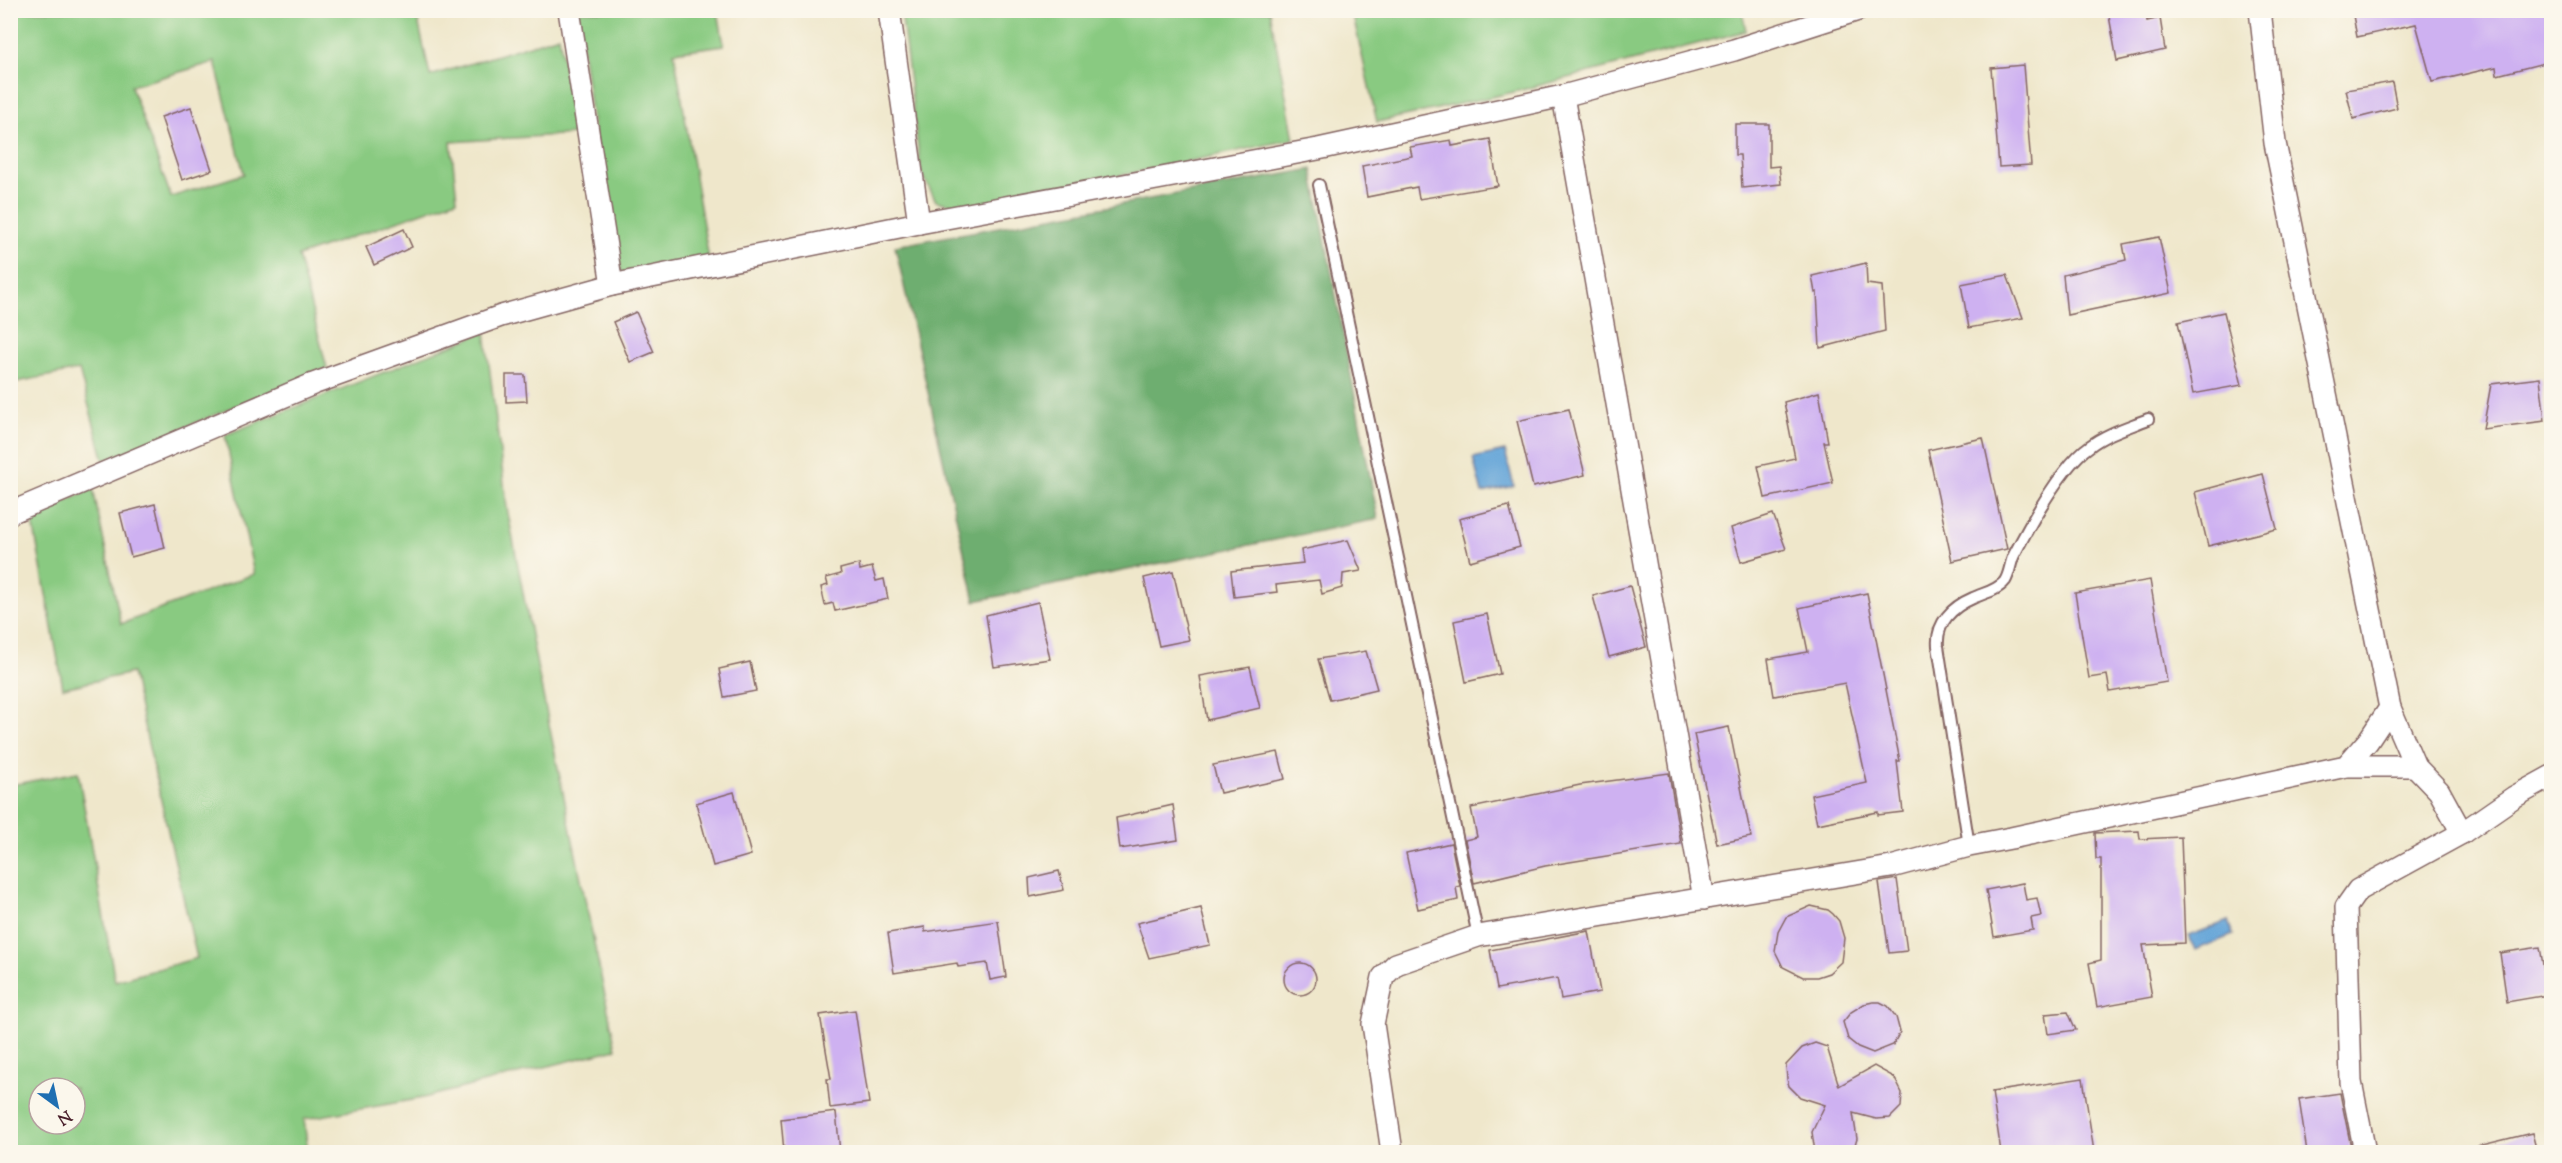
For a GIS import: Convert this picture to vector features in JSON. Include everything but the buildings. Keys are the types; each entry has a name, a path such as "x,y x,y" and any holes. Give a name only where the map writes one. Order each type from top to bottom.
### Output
{"street":[{"path":"569,10 612,285"},
{"path":"889,10 919,223"},
{"path":"10,513 313,384 501,316 612,285 919,223 1318,149 1563,96 1734,50 1858,10"},
{"path":"2260,10 2277,155 2390,708 2415,766 2439,791 2462,832"},
{"path":"1563,96 1704,899"},
{"path":"2346,766 2368,741 2390,708"},
{"path":"1392,1152 1373,1024 1383,977 1396,964 1478,936 1891,867 1969,846 2346,766 2415,766"},
{"path":"2365,1152 2351,1082 2346,907 2358,890 2462,832 2514,797 2552,776"}],"lane":[{"path":"1319,185 1478,936"},
{"path":"1969,846 1938,646 1937,634 1942,621 1971,599 1990,592 2004,582 2013,557 2065,469 2083,451 2098,440 2148,419"}],"green space":[{"path":"11,11 416,11 430,76 559,36 575,134 451,142 457,200 298,256 327,368 104,461 79,370 11,383","holes":["215,62 244,174 171,197 131,86"]},
{"path":"577,11 718,11 724,45 674,52 709,260 622,275 594,134"},
{"path":"901,11 1270,11 1294,139 967,208 936,201 921,172"},
{"path":"1352,11 1742,11 1746,31 1514,92 1377,122"},
{"path":"1312,169 1378,519 975,601 895,246"},
{"path":"485,332 507,508 538,671 616,1049 423,1098 304,1119 308,1152 11,1152 11,785 78,772 115,981 197,958 132,673 63,688 32,517 93,489 121,624 254,574 225,435"}],"water":[{"path":"1505,451 1514,486 1482,493 1473,458"},
{"path":"2228,921 2233,935 2195,950 2189,936"}]}
